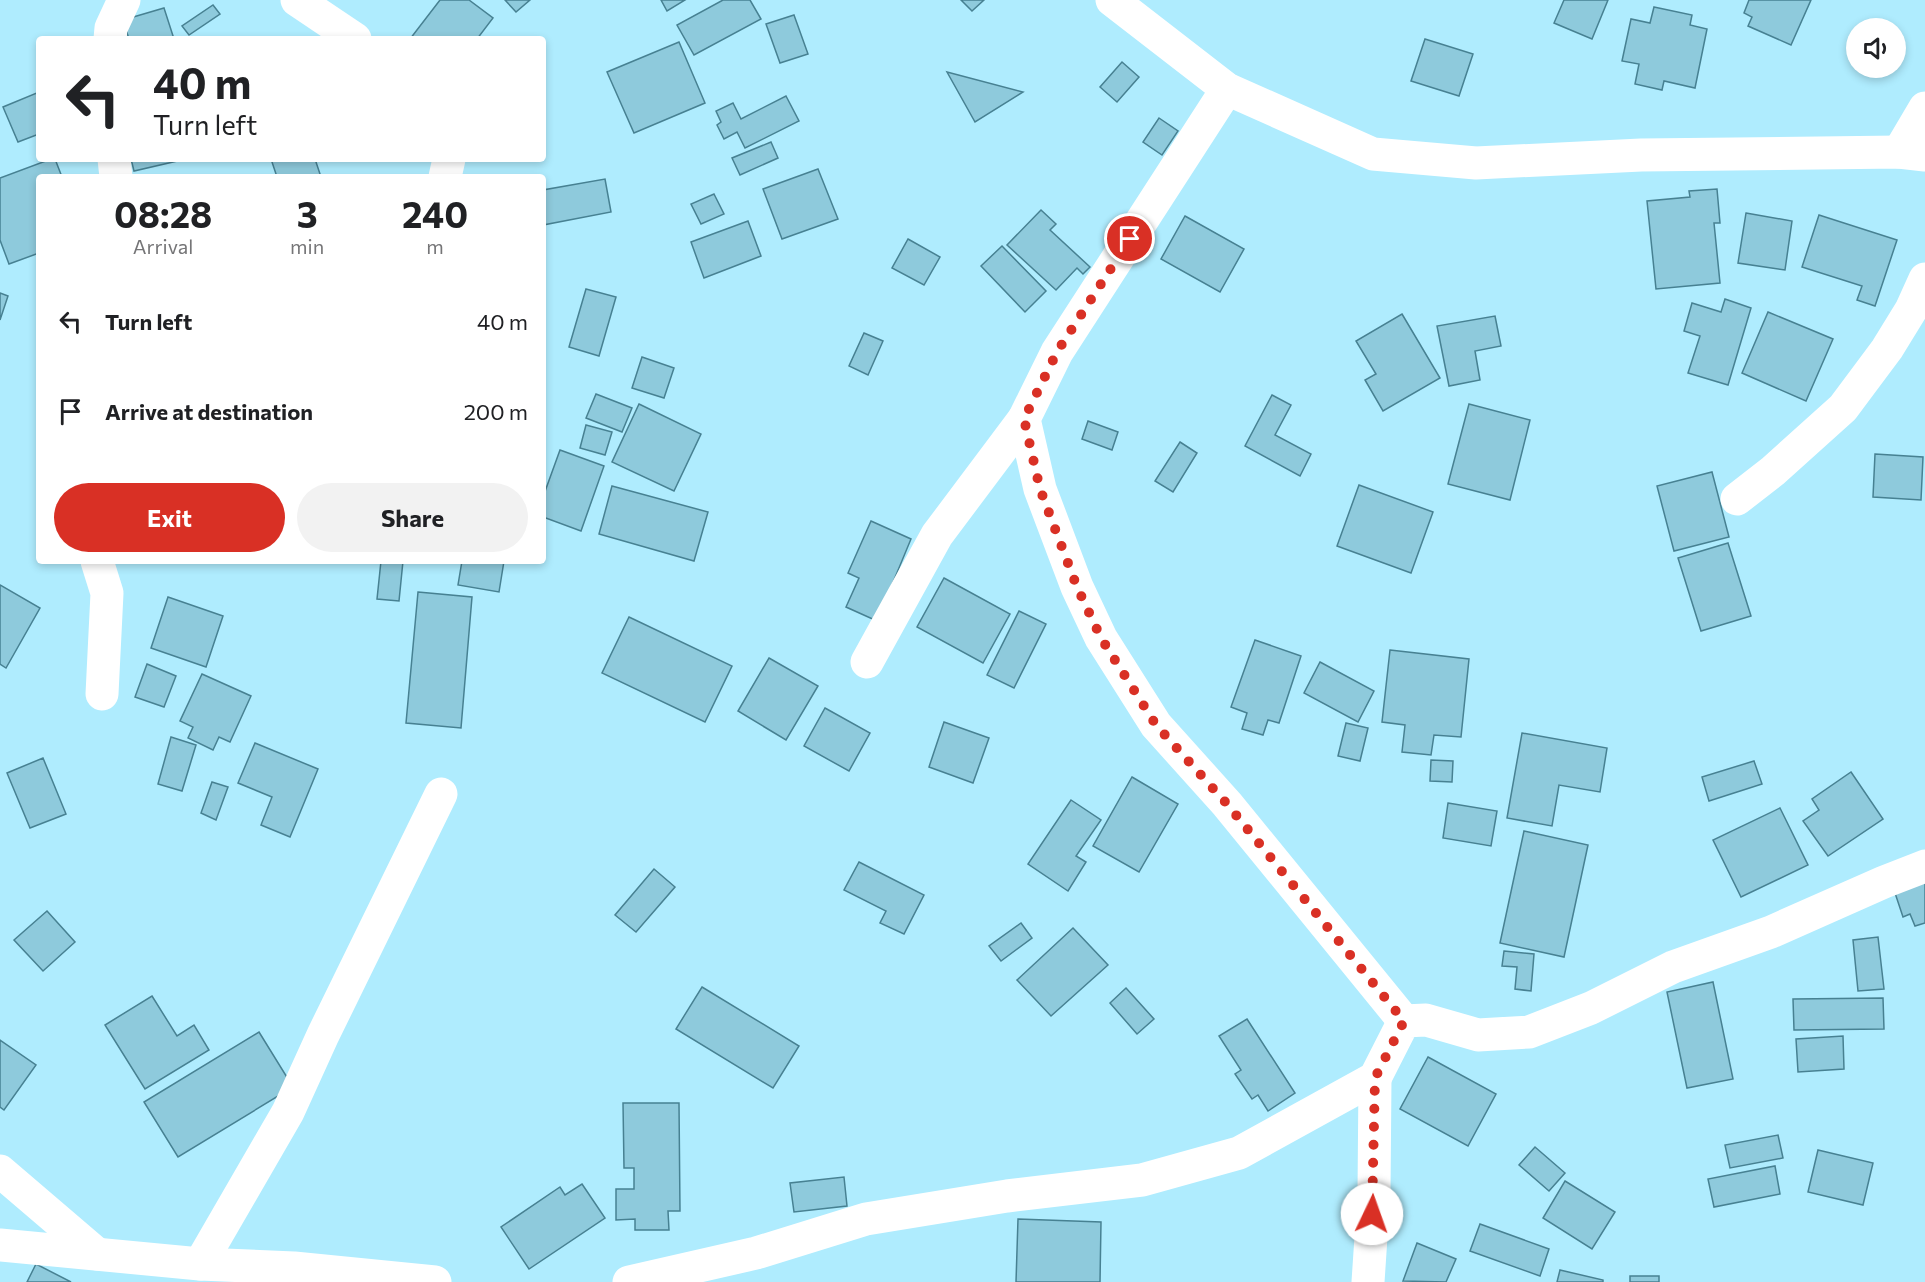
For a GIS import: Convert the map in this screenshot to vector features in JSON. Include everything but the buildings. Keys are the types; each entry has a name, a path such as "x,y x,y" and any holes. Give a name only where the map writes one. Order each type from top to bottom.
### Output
{"street":[{"path":"110,36 111,28 124,0"},
{"path":"297,0 351,36"},
{"path":"1112,0 1227,89 1373,154 1476,163 1641,154 1912,154 1925,108"},
{"path":"867,662 937,535 1024,419 1057,352 1227,89"},
{"path":"1737,499 1773,471 1843,408 1887,349 1911,310 1925,279"},
{"path":"1024,419 1040,489 1077,587 1101,638 1156,725 1227,804 1404,1021"},
{"path":"98,564 107,593 102,694"},
{"path":"200,1264 288,1112 323,1035 441,794"},
{"path":"1404,1021 1426,1020 1478,1035 1529,1032 1591,1008 1673,967 1772,932 1925,866"},
{"path":"1368,1282 1374,1192 1375,1078 1404,1021"},
{"path":"629,1282 756,1253 866,1219 1007,1196 1142,1180 1239,1153 1375,1078"},
{"path":"0,1171 98,1254"},
{"path":"0,1245 200,1264 295,1277 435,1282"}],"route":[{"path":"1130,239 1057,352 1024,419 1040,489 1077,587 1101,638 1156,725 1227,804 1404,1021 1375,1078 1372,1214"}]}
